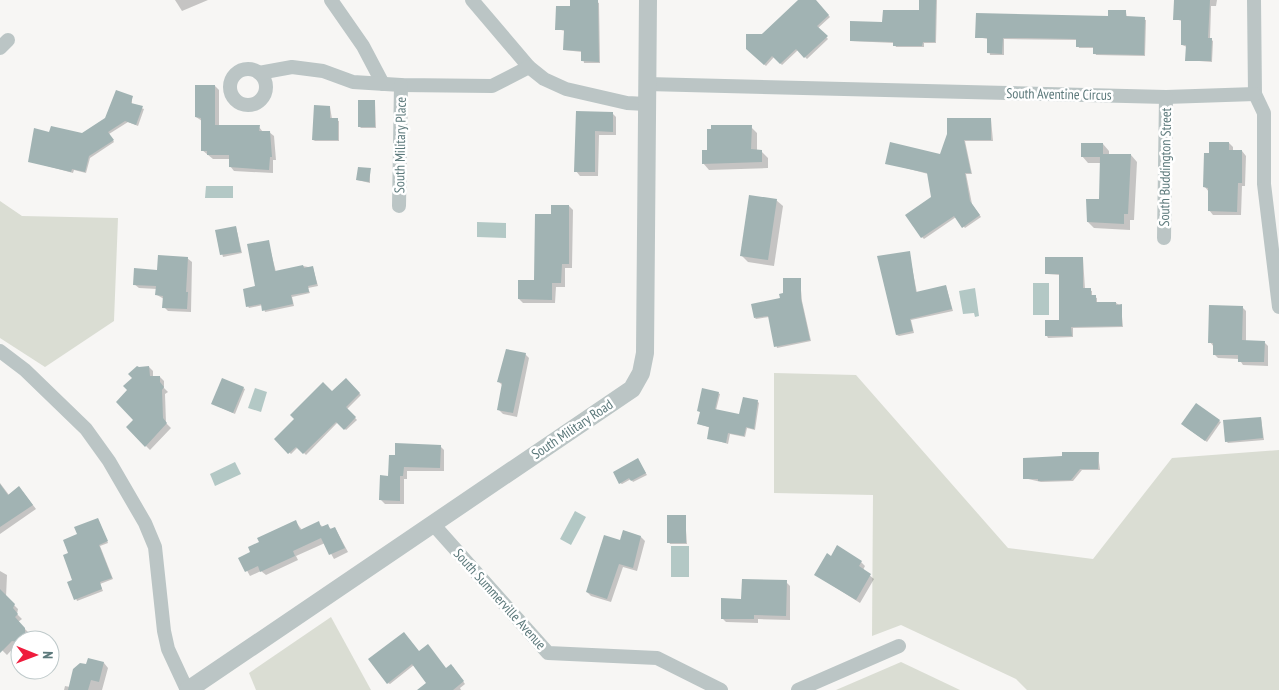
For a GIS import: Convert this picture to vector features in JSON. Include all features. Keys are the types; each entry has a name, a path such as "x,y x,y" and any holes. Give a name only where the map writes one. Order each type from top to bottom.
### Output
{"street":[{"name":"South Military Place","path":"331,0 363,46 383,84"},
{"path":"472,0 529,67 544,79 566,89 627,103 646,104"},
{"name":"South Military Road","path":"188,690 632,389 638,381 645,353 648,0"},
{"path":"1254,0 1255,94 1264,113 1264,184 1279,307"},
{"name":"South Military Place","path":"259,73 292,67 323,71 353,82 401,85 492,86 529,67"},
{"name":"South Aventine Circus","path":"647,84 1166,96 1255,94"},
{"name":"South Military Place","path":"399,206 401,85"},
{"name":"South Buddington Street","path":"1164,238 1166,96"},
{"path":"0,351 25,370 86,429 109,461 145,523 155,547 164,631 168,649 188,690"},
{"name":"South Summerville Avenue","path":"432,523 548,653 658,658 721,690"},
{"path":"798,690 899,646"}],"shaded area":[{"path":"206,186 233,186 233,198 205,198"},
{"path":"0,201 22,216 118,218 114,321 45,367 0,338"},
{"path":"477,222 506,223 506,238 477,237"},
{"path":"1033,283 1049,283 1049,315 1033,315"},
{"path":"975,288 979,316 975,317 974,313 963,314 959,291"},
{"path":"774,373 856,375 1008,548 1093,559 1172,458 1279,450 1279,690 1027,690 1016,679 901,625 872,636 873,495 774,493"},
{"path":"255,388 267,392 261,412 248,408"},
{"path":"235,462 241,474 215,486 210,474"},
{"path":"575,511 586,517 571,545 560,539"},
{"path":"671,546 689,546 689,577 671,577"},
{"path":"331,617 371,690 256,690 249,673"},
{"path":"901,662 960,690 836,690"}],"building":[{"path":"570,0 598,0 599,62 581,61 581,51 563,50 564,30 555,30 556,6 570,6"},
{"path":"798,0 816,0 829,15 817,26 828,36 804,58 796,49 780,64 772,56 764,65 746,49 746,34 762,34"},
{"path":"919,0 936,0 935,42 923,42 922,46 893,46 893,42 850,41 850,21 882,22 883,10 919,10"},
{"path":"1174,0 1210,0 1208,38 1212,38 1211,61 1185,61 1186,45 1181,45 1181,20 1173,20"},
{"path":"1108,10 1126,10 1126,16 1145,17 1144,55 1093,54 1093,47 1076,47 1076,39 1027,38 1003,38 1002,54 987,53 987,38 975,38 976,13 1108,16"},
{"path":"195,85 215,85 215,125 260,125 259,131 270,131 272,157 270,157 269,170 229,167 229,155 207,155 207,151 201,151 201,118 195,117"},
{"path":"116,90 133,96 131,103 143,106 136,125 125,121 108,132 114,140 89,156 85,172 72,169 71,172 28,162 34,128 49,132 51,126 82,133 105,118"},
{"path":"358,100 375,100 375,127 358,127"},
{"path":"314,105 330,106 330,118 338,118 338,140 312,140"},
{"path":"576,111 613,112 613,132 595,131 595,172 574,172"},
{"path":"947,118 991,118 991,140 964,140 971,173 965,173 970,201 980,215 962,228 954,216 921,238 905,215 931,197 927,173 885,164 890,142 940,154 947,134"},
{"path":"711,125 752,125 751,149 762,150 762,162 702,164 702,150 707,150 707,129 711,129"},
{"path":"1209,142 1229,142 1229,150 1242,150 1242,183 1238,183 1237,212 1208,211 1208,188 1203,187 1204,153 1209,153"},
{"path":"1081,143 1103,143 1103,154 1131,154 1128,214 1124,214 1124,224 1087,222 1086,199 1099,199 1100,157 1081,157"},
{"path":"358,167 371,168 369,182 356,180"},
{"path":"749,195 777,199 768,260 740,256"},
{"path":"551,205 569,205 569,264 562,264 561,283 552,283 552,300 518,299 518,280 534,280 535,214 551,214"},
{"path":"236,226 241,252 220,255 215,230"},
{"path":"269,240 275,271 303,265 304,268 313,266 317,284 308,286 309,292 291,295 293,304 262,311 261,304 246,307 243,289 255,286 247,244"},
{"path":"910,251 916,292 946,285 952,309 910,319 913,331 896,335 877,256"},
{"path":"158,255 188,257 187,309 162,308 163,296 155,295 156,286 133,285 134,268 157,270"},
{"path":"1045,257 1083,257 1083,288 1091,288 1091,295 1096,295 1096,302 1116,302 1116,305 1122,304 1122,326 1071,327 1072,336 1045,336 1045,320 1059,320 1059,274 1045,274"},
{"path":"783,278 801,278 801,299 810,340 774,347 768,316 754,318 751,304 780,298 779,294 783,293"},
{"path":"1209,305 1243,306 1242,340 1265,341 1264,362 1238,362 1238,355 1213,355 1213,343 1208,343"},
{"path":"506,349 526,353 513,413 497,410 502,383 497,382"},
{"path":"137,366 149,366 150,376 160,376 160,382 164,387 162,390 163,418 167,423 145,447 126,427 133,420 116,402 127,390 123,386 132,378 128,374"},
{"path":"222,378 244,387 233,413 211,404"},
{"path":"346,378 360,393 346,407 356,417 344,430 336,422 303,454 296,447 288,454 274,439 294,419 290,415 323,382 332,391"},
{"path":"702,388 719,392 715,409 739,414 743,397 758,400 754,429 746,427 744,436 728,433 726,443 707,439 709,427 697,424 700,412 697,411"},
{"path":"1196,403 1220,420 1205,441 1181,424"},
{"path":"1261,417 1263,438 1225,442 1223,420"},
{"path":"395,443 441,445 440,468 404,467 403,476 400,476 400,501 379,500 380,475 388,476 389,455 395,455"},
{"path":"1062,452 1099,452 1098,469 1080,469 1071,480 1038,481 1038,479 1023,479 1023,458 1062,456"},
{"path":"638,458 646,473 631,481 629,478 619,484 613,472"},
{"path":"0,484 8,495 19,486 33,505 0,527"},
{"path":"667,515 686,515 686,543 667,543"},
{"path":"98,518 108,541 99,545 112,578 100,582 102,589 74,600 67,582 72,580 63,555 68,553 63,540 77,534 74,527"},
{"path":"296,520 300,530 319,521 321,527 328,524 330,529 335,527 345,548 329,555 321,538 293,551 295,556 260,572 258,566 245,572 238,558 250,552 248,547 259,542 257,538"},
{"path":"623,530 641,536 633,568 619,564 607,599 586,592 604,535 620,540"},
{"path":"837,545 862,561 859,566 871,574 856,600 814,575 827,553 831,556"},
{"path":"742,579 787,580 786,616 754,615 754,619 721,619 721,598 741,599"},
{"path":"0,589 15,604 13,608 18,614 15,617 25,630 10,630 10,643 0,653"},
{"path":"404,632 419,651 428,644 446,668 451,664 464,681 453,690 417,690 426,683 412,664 387,684 368,659"},
{"path":"88,658 104,662 99,682 91,680 88,690 68,690 73,669 80,663 86,664"}]}
